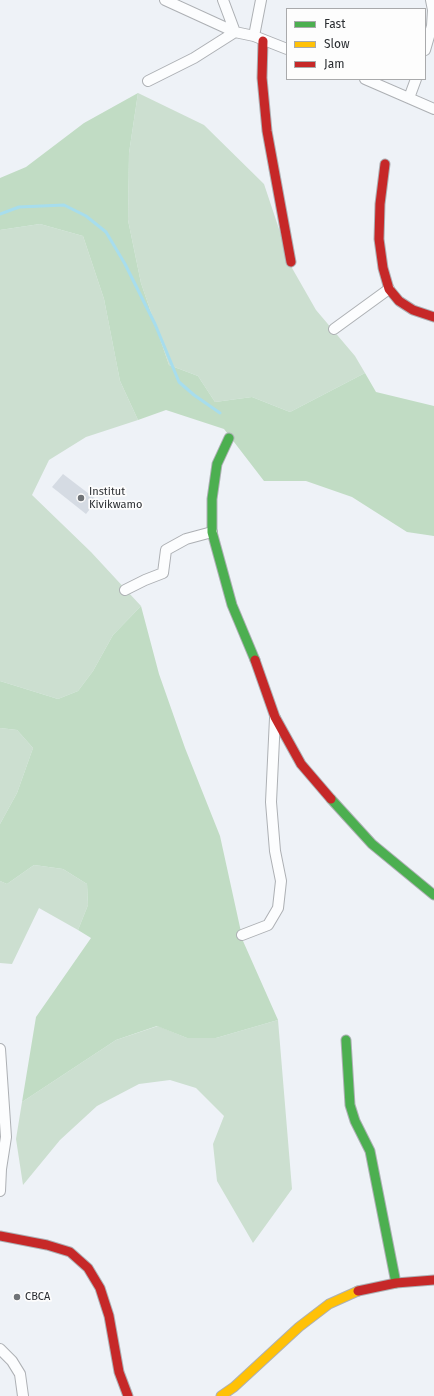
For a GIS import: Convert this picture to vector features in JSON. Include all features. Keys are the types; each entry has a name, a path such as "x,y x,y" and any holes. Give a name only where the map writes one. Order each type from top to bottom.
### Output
{"street":[{"path":"165,0 234,32 259,38 286,49"},
{"path":"223,0 234,32"},
{"path":"261,0 259,38 267,131 291,262"},
{"path":"426,47 432,26 433,10 431,0"},
{"path":"148,81 194,58 234,32"},
{"path":"367,80 434,109"},
{"path":"409,98 416,80"},
{"path":"385,164 380,204 379,240 383,268 389,289 399,301 413,310 434,317"},
{"path":"334,329 389,289"},
{"path":"229,438 217,464 212,499 212,532 232,605 259,669 275,716 301,764 332,801 372,844 434,895"},
{"path":"125,590 162,573 166,550 186,539 212,532"},
{"path":"242,935 268,925 278,908 281,881 275,851 271,802 275,716"},
{"path":"346,1040 350,1105 355,1121 370,1151 396,1283"},
{"path":"0,1049 6,1136 0,1169 0,1191"},
{"path":"0,1236 47,1245 70,1252 88,1268 100,1288 109,1316 119,1372 128,1396"},
{"path":"221,1396 234,1387 299,1327 330,1304 360,1290 396,1283 434,1280"},
{"path":"0,1349 12,1360 20,1374 23,1396"}],"green space":[{"path":"138,93 204,125 264,184 292,268 316,310 355,356 365,373 290,412 252,397 215,402 198,376 169,365 141,283 128,220 129,153"},
{"path":"138,93 129,153 128,220 141,283 169,365 198,376 215,402 252,397 290,412 365,373 376,392 434,406 434,536 407,532 352,497 306,481 264,481 224,429 166,410 138,420 120,381 104,299 83,236 40,224 0,230 0,178 26,167 84,123"},
{"path":"40,224 83,236 104,299 120,381 138,420 86,437 49,460 32,495 91,552 141,606 113,635 93,671 78,691 58,699 0,681 0,230"},
{"path":"141,606 159,674 185,748 220,836 243,941 278,1020 216,1038 187,1038 157,1026 116,1040 22,1102 36,1017 91,938 78,930 88,905 87,884 63,869 34,865 7,884 0,881 0,824 17,793 33,748 17,730 0,728 0,681 58,699 78,691 93,671 113,635"},
{"path":"0,728 17,730 33,748 17,793 0,824"},
{"path":"34,865 63,869 87,884 88,905 78,930 39,908 12,964 0,963 0,881 7,884"},
{"path":"278,1020 292,1189 253,1243 217,1181 213,1144 224,1116 196,1088 170,1080 139,1084 97,1106 60,1140 23,1185 16,1139 22,1102 116,1040 158,1026 187,1038 216,1038"}],"building":[{"path":"63,474 97,500 86,514 52,487"}],"waterway":[{"path":"0,214 19,207 64,205 86,216 106,232 125,264 155,324 179,382 194,395 220,413"}],"traffic: fast":[{"path":"229,438 217,464 212,499 212,532 232,605 255,660"},
{"path":"331,799 372,844 434,895"},
{"path":"346,1040 350,1105 355,1121 370,1151 396,1283"}],"traffic: slow":[{"path":"221,1396 234,1387 299,1327 329,1304 358,1291"}],"traffic: jam":[{"path":"263,41 262,78 267,131 291,262"},
{"path":"385,164 380,204 379,239 383,268 389,289 399,301 413,310 434,317"},
{"path":"255,660 275,717 301,764 331,799"},
{"path":"0,1236 47,1245 70,1252 88,1268 100,1288 109,1316 119,1372 128,1396"},
{"path":"358,1291 396,1283 434,1280"}],"place":[{"name":"Institut Kivikwamo","path":"81,498"},
{"name":"CBCA","path":"17,1297"}]}
